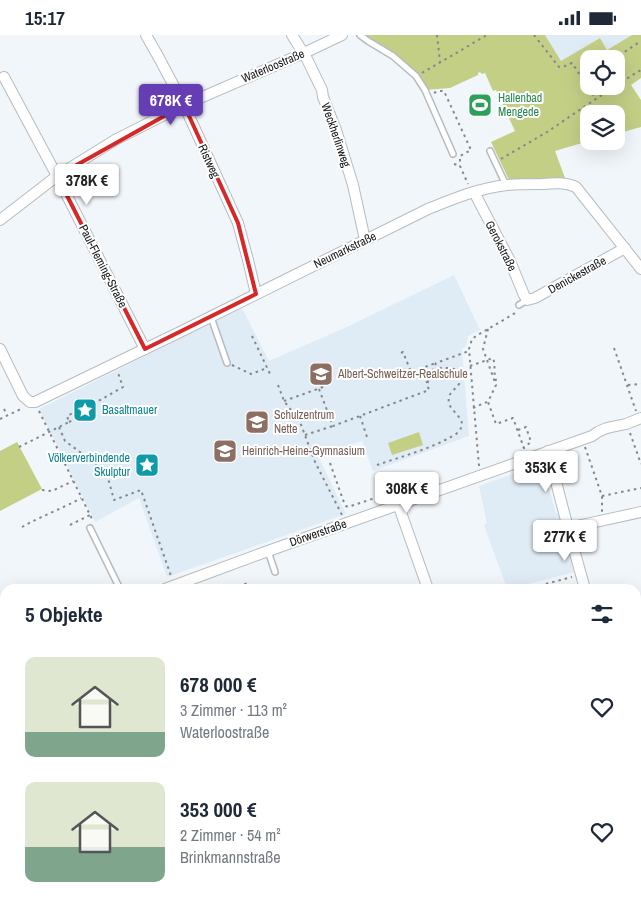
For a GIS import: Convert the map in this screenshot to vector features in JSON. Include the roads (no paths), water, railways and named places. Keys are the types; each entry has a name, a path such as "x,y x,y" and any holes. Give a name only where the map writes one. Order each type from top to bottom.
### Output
{"street":[{"name":"Ristweg","path":"146,35 184,105 238,223 256,294"},
{"name":"Weckherlinweg","path":"292,35 304,53 322,90 353,185 365,240"},
{"name":"Waterloostraße","path":"0,220 57,175 115,140 184,105 342,35"},
{"name":"Paul-Fleming-Straße","path":"4,77 57,175 145,349"},
{"name":"Neumarkstraße","path":"0,349 23,396 29,404 145,349 428,209 474,192 506,185 557,183 570,184 576,187 641,269"},
{"name":"Gerokstraße","path":"474,192 510,261 524,295 523,302"},
{"name":"Denickestraße","path":"523,302 535,298 625,248"},
{"name":"Dörwerstraße","path":"179,584 592,436 606,428 624,425 639,415"},
{"path":"548,451 584,584"},
{"path":"398,505 426,584"},
{"path":"568,528 641,512"}],"lane":[{"path":"360,35 392,56 416,76 424,87 454,154"},
{"path":"490,151 506,185"},
{"path":"211,316 228,363"},
{"path":"90,528 118,584"},
{"path":"268,551 275,572"}],"place":[{"name":"Hallenbad Mengede","path":"480,105"},
{"name":"Albert-Schweitzer-Realschule","path":"321,374"},
{"name":"Basaltmauer","path":"85,410"},
{"name":"Schulzentrum Nette","path":"257,422"},
{"name":"Heinrich-Heine-Gymnasium","path":"225,451"},
{"name":"Völkerverbindende Skulptur","path":"147,465"}]}
